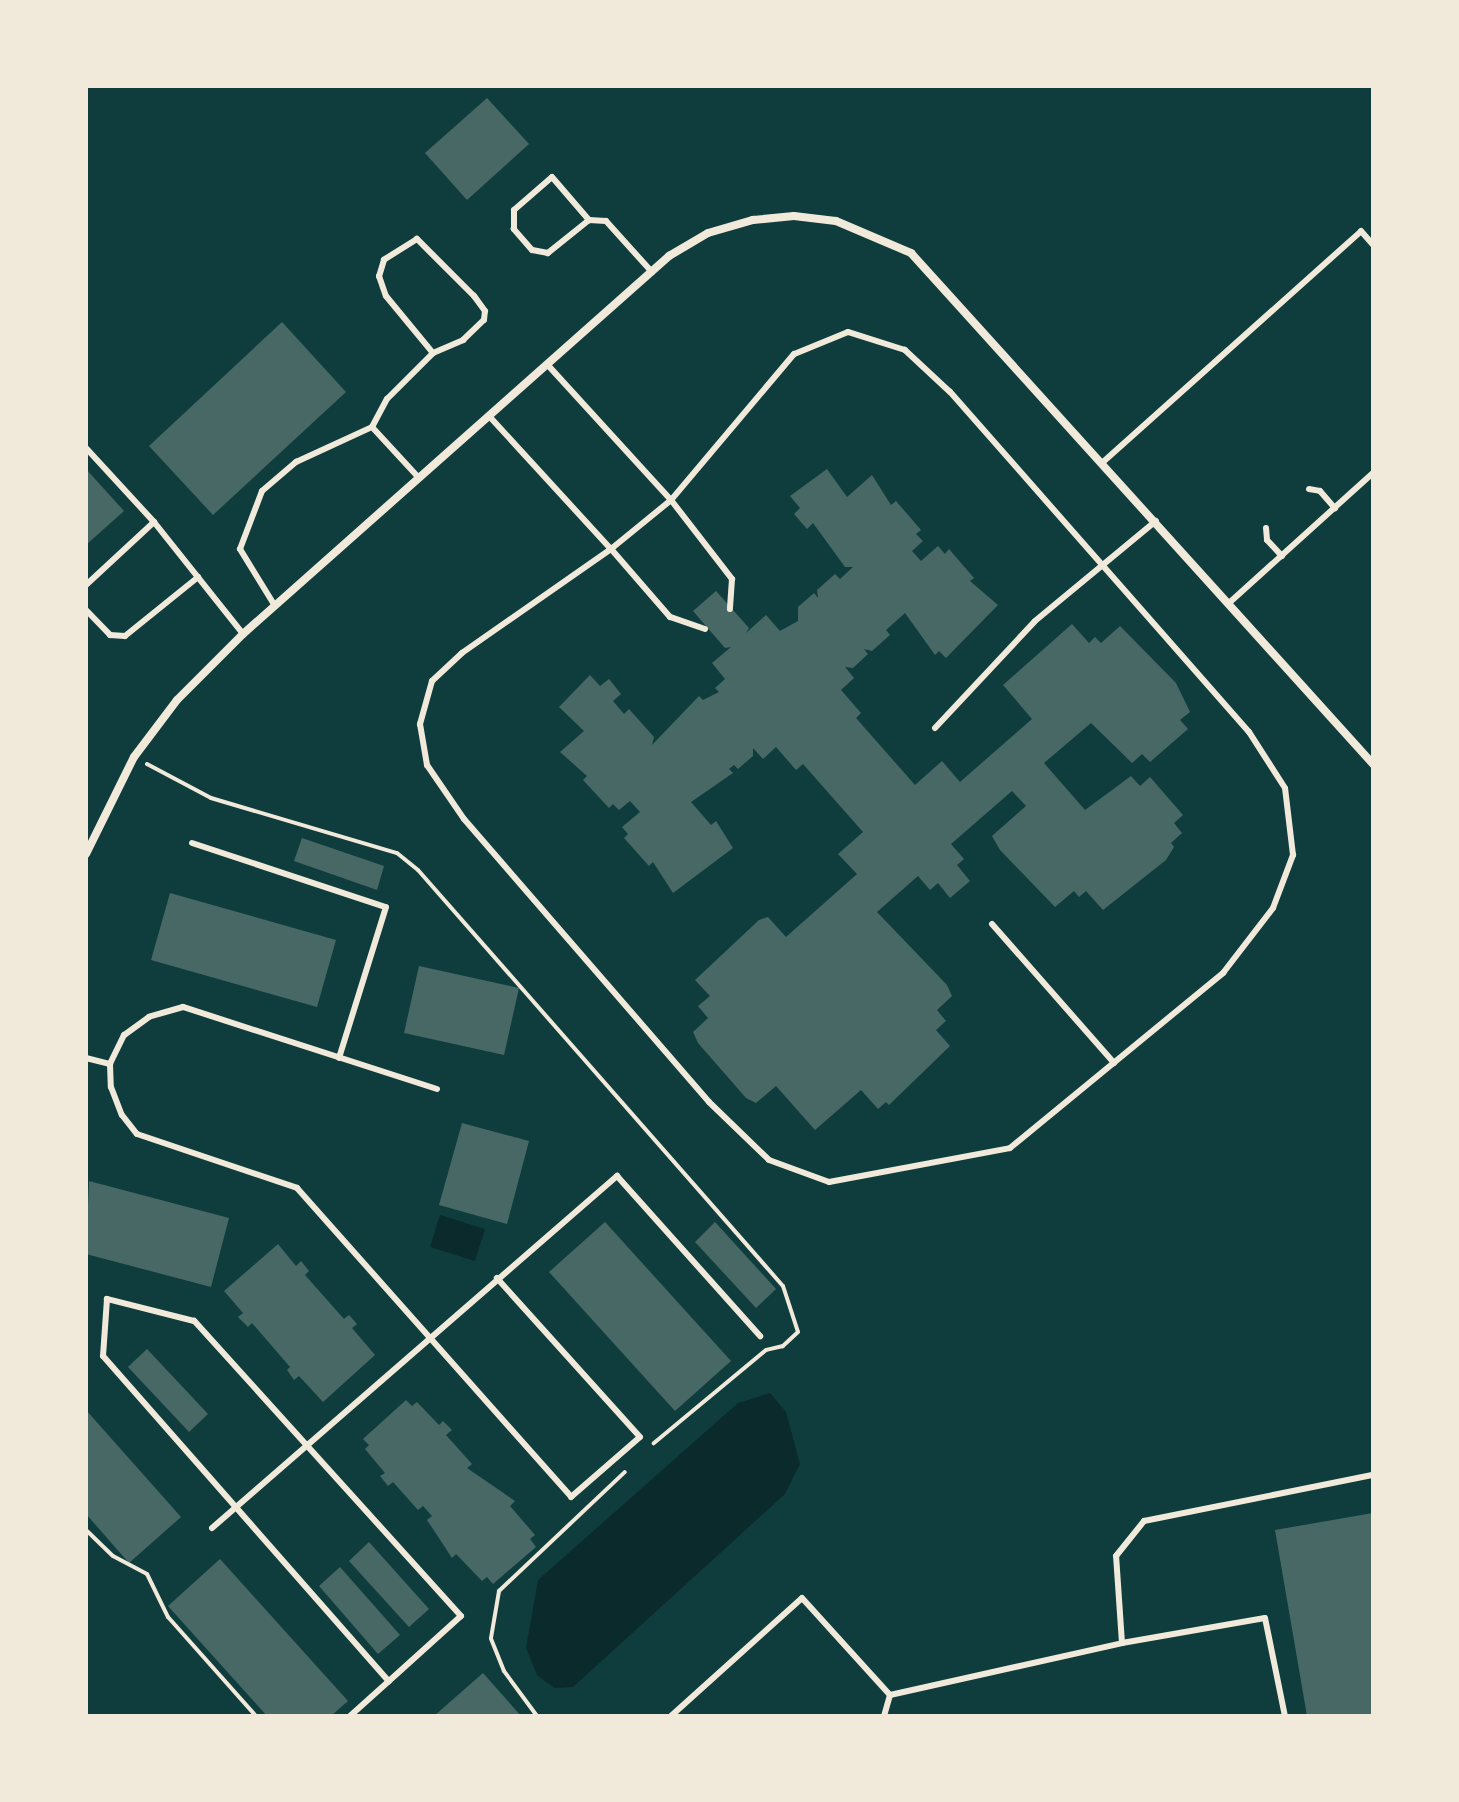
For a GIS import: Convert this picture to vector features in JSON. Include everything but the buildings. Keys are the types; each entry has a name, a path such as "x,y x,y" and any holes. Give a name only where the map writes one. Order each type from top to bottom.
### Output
{"street":[{"path":"86,854 134,757 177,700 243,634 652,272 708,233 753,220 794,216 836,221 874,233 911,253 949,290 1373,764"}],"lane":[{"path":"589,220 552,177 514,210 514,229 532,250 548,253 589,220 606,221 652,272"},
{"path":"1103,462 1361,231 1373,245"},
{"path":"275,606 240,549 262,491 296,462 372,427 387,399 433,353 463,340 484,320 485,311 443,260 417,239 384,260 379,276 386,296 433,353"},
{"path":"848,332 905,350 950,392 1249,732 1285,788 1293,855 1273,908 1223,973 1010,1148 829,1182 769,1160 709,1102 464,819 427,765 420,724 432,681 462,653 611,549 671,500 794,354 848,332"},
{"path":"547,364 671,500 732,579 730,609"},
{"path":"489,416 670,617 705,629"},
{"path":"372,427 419,478"},
{"path":"86,448 154,522 243,634"},
{"path":"1229,603 1373,473"},
{"path":"1309,489 1320,491 1335,508"},
{"path":"935,728 1035,621 1156,521"},
{"path":"86,585 154,522"},
{"path":"1266,528 1267,540 1282,556"},
{"path":"86,610 110,635 125,636 198,577"},
{"path":"192,843 386,907 339,1058"},
{"path":"992,924 1114,1063"},
{"path":"437,1089 183,1007 149,1017 124,1035 110,1064 111,1087 122,1115 137,1134 297,1188 571,1497 640,1437 497,1278"},
{"path":"86,1058 110,1064"},
{"path":"212,1528 429,1336 617,1176 760,1336"},
{"path":"350,1716 389,1681 461,1616 194,1321 107,1299 103,1356 389,1681"},
{"path":"1122,1643 1116,1556 1144,1521 1373,1475"},
{"path":"671,1716 802,1598 890,1695"},
{"path":"890,1695 1122,1643 1265,1618 1285,1716"},
{"path":"884,1716 890,1695"}],"path":[{"path":"134,757 211,798 397,853 418,870 783,1286 798,1332 783,1346 766,1350 650,1446"},
{"path":"537,1716 504,1671 491,1638 499,1591 630,1467"},
{"path":"86,1530 113,1556 147,1574 168,1617 256,1716"}],"water":[{"path":"440,1215 485,1229 475,1261 430,1247"},
{"path":"770,1393 786,1412 800,1464 785,1494 573,1687 554,1688 537,1675 526,1648 538,1580 738,1403"}]}
